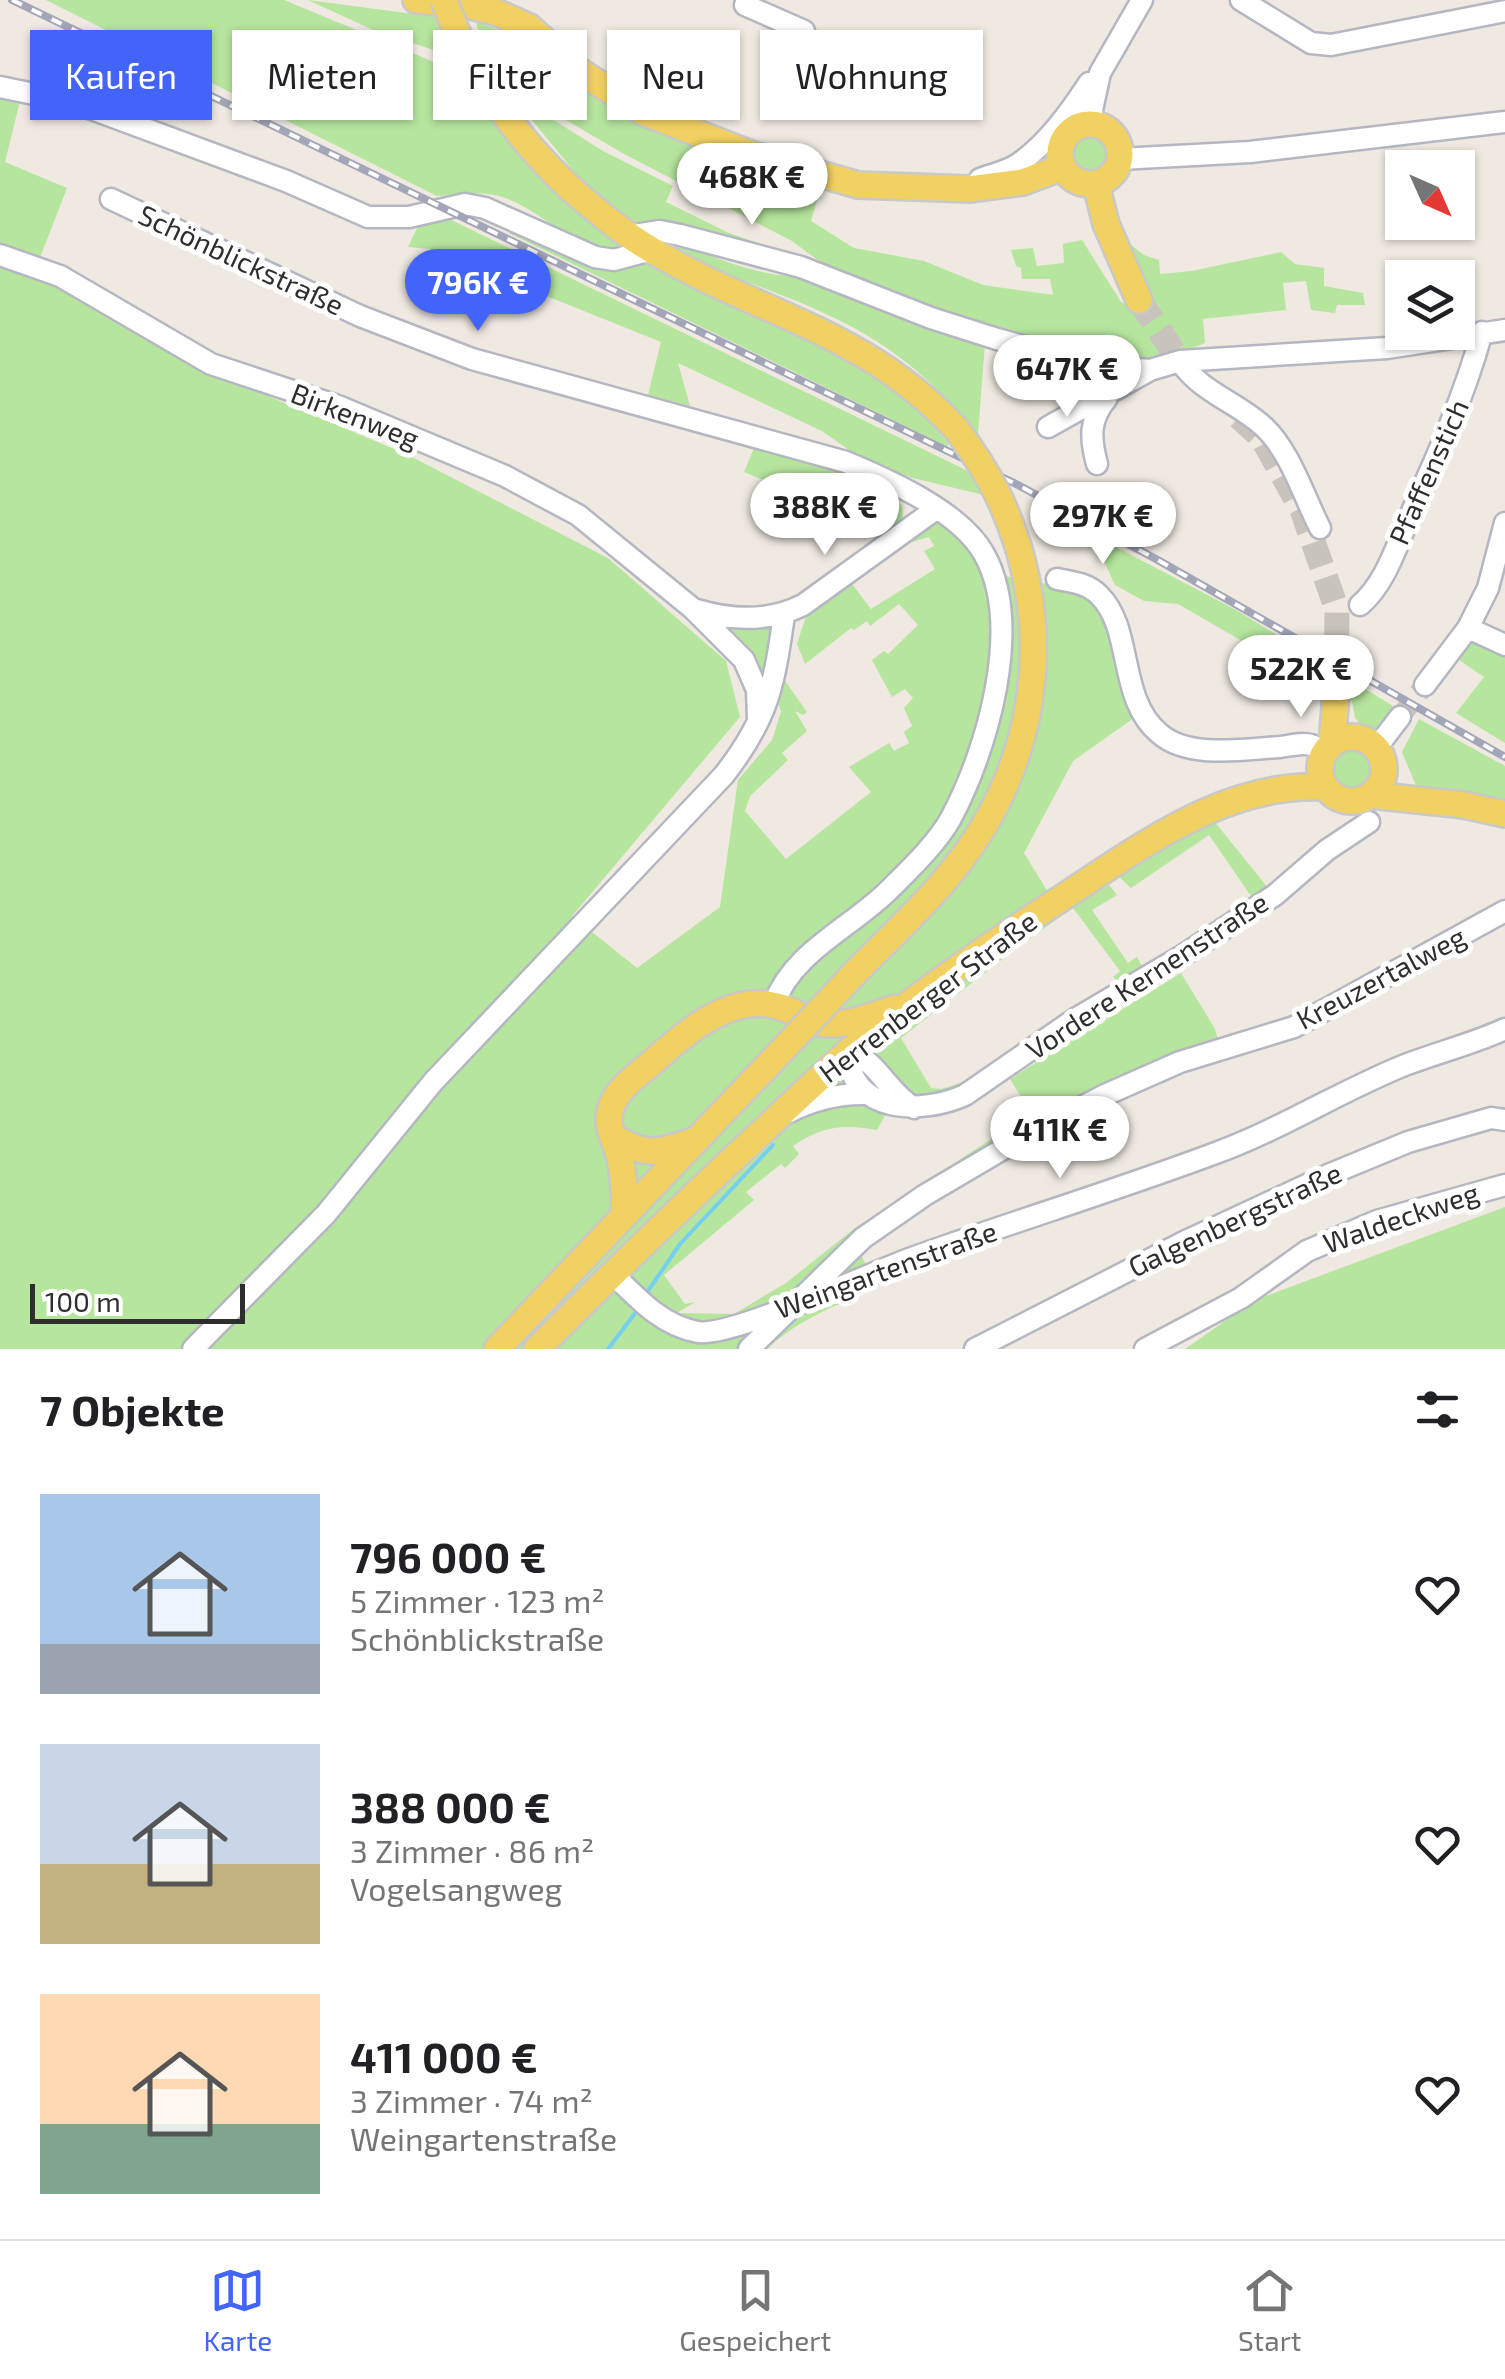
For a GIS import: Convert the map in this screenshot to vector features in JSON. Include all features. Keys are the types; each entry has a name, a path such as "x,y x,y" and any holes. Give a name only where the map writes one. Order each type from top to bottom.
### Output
{"main road":[{"path":"416,0 498,13 529,27 578,70 643,112 751,154 858,185 969,189 1022,182 1063,168"},
{"name":"Herrenberger Straße","path":"444,0 474,70 497,105 543,163 571,189 628,236 655,241 878,361 936,407 957,430 995,484 1008,512 1029,586 1035,652 1028,718 1005,788 985,826 956,866 497,1349"},
{"path":"1089,124 1110,131 1119,144 1120,160 1109,178 1096,184 1074,180 1063,168 1060,148 1066,136 1089,124"},
{"path":"1096,184 1106,224 1139,300"},
{"path":"1336,695 1368,742 1384,765 1377,785 1351,801 1340,799 1325,761 1336,695"},
{"path":"1325,761 1350,736 1368,742"},
{"name":"Herrenberger Straße","path":"537,1349 774,1120 909,1004 1028,920 1181,824 1218,805 1274,788 1325,761"},
{"path":"1377,785 1423,800 1505,814"},
{"path":"624,1216 621,1160 608,1114 614,1099 670,1046 701,1023 736,1006 774,1004 820,1023 909,1004"},
{"path":"820,1023 822,1038 848,1053"},
{"path":"614,1137 646,1152 667,1150 697,1139"}],"street":[{"path":"1089,124 1097,84 1109,54 1142,0"},
{"path":"1241,0 1311,42 1331,45 1505,11"},
{"path":"741,2 802,30"},
{"path":"969,189 983,177 1016,166 1032,154 1089,83 1097,84"},
{"path":"0,87 73,102 286,181 368,217 410,217 465,204 485,208 595,256 614,260 655,241 801,268 931,318 997,338 1096,366 1150,370"},
{"path":"1120,160 1250,152 1505,122"},
{"name":"Schönblickstraße","path":"111,199 360,316 472,359 828,456 880,476 959,523 972,538 984,554 995,581 999,609 998,682 983,748 949,822 890,890 815,950 782,983 774,1004"},
{"name":"Birkenweg","path":"0,254 60,276 211,364 338,406 505,476 578,516 692,608 744,660 757,690 758,719"},
{"path":"1048,427 1150,370 1180,360 1386,348 1505,330"},
{"name":"Pfaffenstich","path":"1360,604 1381,578 1446,439 1482,332"},
{"path":"1180,360 1190,377 1238,404 1268,431 1320,528"},
{"path":"1097,464 1092,423 1111,392"},
{"path":"692,608 746,620 784,614 803,605 936,509"},
{"path":"1425,685 1468,628 1488,588 1505,523"},
{"path":"1056,579 1083,584 1100,595 1111,613 1130,684 1143,715 1159,734 1179,746 1246,749 1310,744 1325,761"},
{"path":"194,1349 326,1214 433,1082 719,781 748,745 773,687 784,614"},
{"path":"1468,628 1505,645"},
{"path":"1368,742 1400,717"},
{"name":"Vordere Kernenstraße","path":"914,1108 947,1103 965,1095 1075,1019 1275,895 1327,850 1369,822"},
{"name":"Kreuzertalweg","path":"750,1349 863,1238 925,1195 1020,1139 1180,1062 1294,1028 1505,911"},
{"name":"Weingartenstraße","path":"612,1273 646,1308 701,1333 736,1326 911,1258 1215,1154 1406,1065 1468,1046 1505,1029"},
{"path":"848,1053 861,1055 870,1062 897,1098 914,1108 882,1103 867,1094 854,1079 848,1053"},
{"path":"774,1120 819,1099 867,1094"},
{"name":"Galgenbergstraße","path":"974,1349 1188,1240 1328,1175 1408,1142 1491,1118 1505,1120"},
{"name":"Waldeckweg","path":"1145,1349 1241,1298 1306,1251 1378,1221 1505,1185"}],"green space":[{"path":"46,0 284,0 357,30 232,30 232,93 212,83 212,30 106,30"},
{"path":"308,0 436,17 444,30 433,30 433,50 413,43 413,30 373,30"},
{"path":"476,22 497,30 478,30"},
{"path":"413,53 433,62 433,120 492,120 559,195 632,251 615,253 581,243 516,202 499,196 437,196 285,120 413,120"},
{"path":"587,92 607,105 607,120 635,120 714,154 820,190 811,221 854,248 924,261 983,285 1053,295 1050,279 1022,279 1011,250 1033,248 1037,266 1064,263 1063,244 1082,240 1121,302 1135,308 1152,301 1121,237 1144,255 1159,260 1160,274 1281,252 1295,264 1324,268 1324,286 1363,293 1365,305 1337,305 1335,313 1311,310 1306,281 1283,283 1286,310 1203,319 1205,343 1160,360 1107,361 986,330 978,434 921,375 859,330 658,243 669,241 769,273 790,276 834,272 792,241 566,120 587,120"},
{"path":"0,97 20,101 5,162 67,188 34,273 201,368 406,454 608,558 726,661 740,717 572,916 637,968 720,907 738,780 772,740 781,712 776,696 783,678 807,712 803,715 795,711 807,731 782,753 788,760 750,796 745,811 786,859 871,792 849,767 889,743 894,751 909,743 904,732 912,726 904,708 913,698 905,689 892,697 872,660 884,651 888,654 918,625 899,604 870,626 867,621 854,630 851,628 805,664 797,644 807,613 849,580 871,609 935,569 924,551 934,546 929,537 912,542 910,538 930,524 945,523 965,537 986,572 1086,596 1105,618 1118,651 1134,718 1073,761 1024,853 1048,892 1106,881 1117,895 1092,910 1128,963 1137,957 1143,968 1120,984 1113,977 1120,971 1073,908 1023,943 901,1038 931,1088 942,1089 971,1079 937,1095 900,1089 877,1130 833,1128 793,1146 799,1154 785,1168 781,1164 746,1192 754,1200 664,1275 685,1304 695,1302 677,1313 734,1314 786,1283 855,1228 1031,1113 1010,1079 1181,973 1215,1029 1221,1051 1100,1103 938,1193 859,1251 878,1288 806,1321 767,1349 0,1349"},
{"path":"532,120 554,120 603,151 673,186 666,202 729,233 796,256 635,225 586,186"},
{"path":"1090,130 1107,137 1114,154 1107,171 1090,178 1073,171 1066,154 1073,137"},
{"path":"445,217 966,470 984,495 913,478 862,459 822,431 678,363 690,406 648,395 661,342 430,249 408,247 419,224"},
{"path":"510,226 645,261 849,357 915,406 948,447 509,233"},
{"path":"756,443 831,466 902,505 903,518 884,534 815,500 744,472"},
{"path":"1076,526 1236,610 1393,706 1376,729 1365,729 1355,718 1352,701 1306,676 1271,666 1249,645 1178,604 1144,601 1115,585 1103,559"},
{"path":"729,625 772,626 765,686 752,656 728,629"},
{"path":"1475,639 1505,650 1505,743 1456,713 1484,677 1459,660"},
{"path":"1419,719 1505,766 1505,807 1417,788 1402,752"},
{"path":"1352,745 1369,752 1376,769 1369,786 1352,793 1335,786 1328,769 1335,752"},
{"path":"1210,816 1268,888 1253,899 1209,835 1131,888 1120,878 1121,871"},
{"path":"1505,1207 1505,1349 1185,1349 1255,1300"}],"waterway":[{"path":"648,1291 680,1244 773,1145"},
{"path":"608,1349 636,1312"}],"tunnel":[{"path":"1139,300 1183,366 1195,376"},
{"path":"1239,417 1262,438 1302,510 1337,610 1336,695"},
{"path":"1400,717 1425,685"}],"railway":[{"path":"12,0 1018,485 1505,757"}]}
